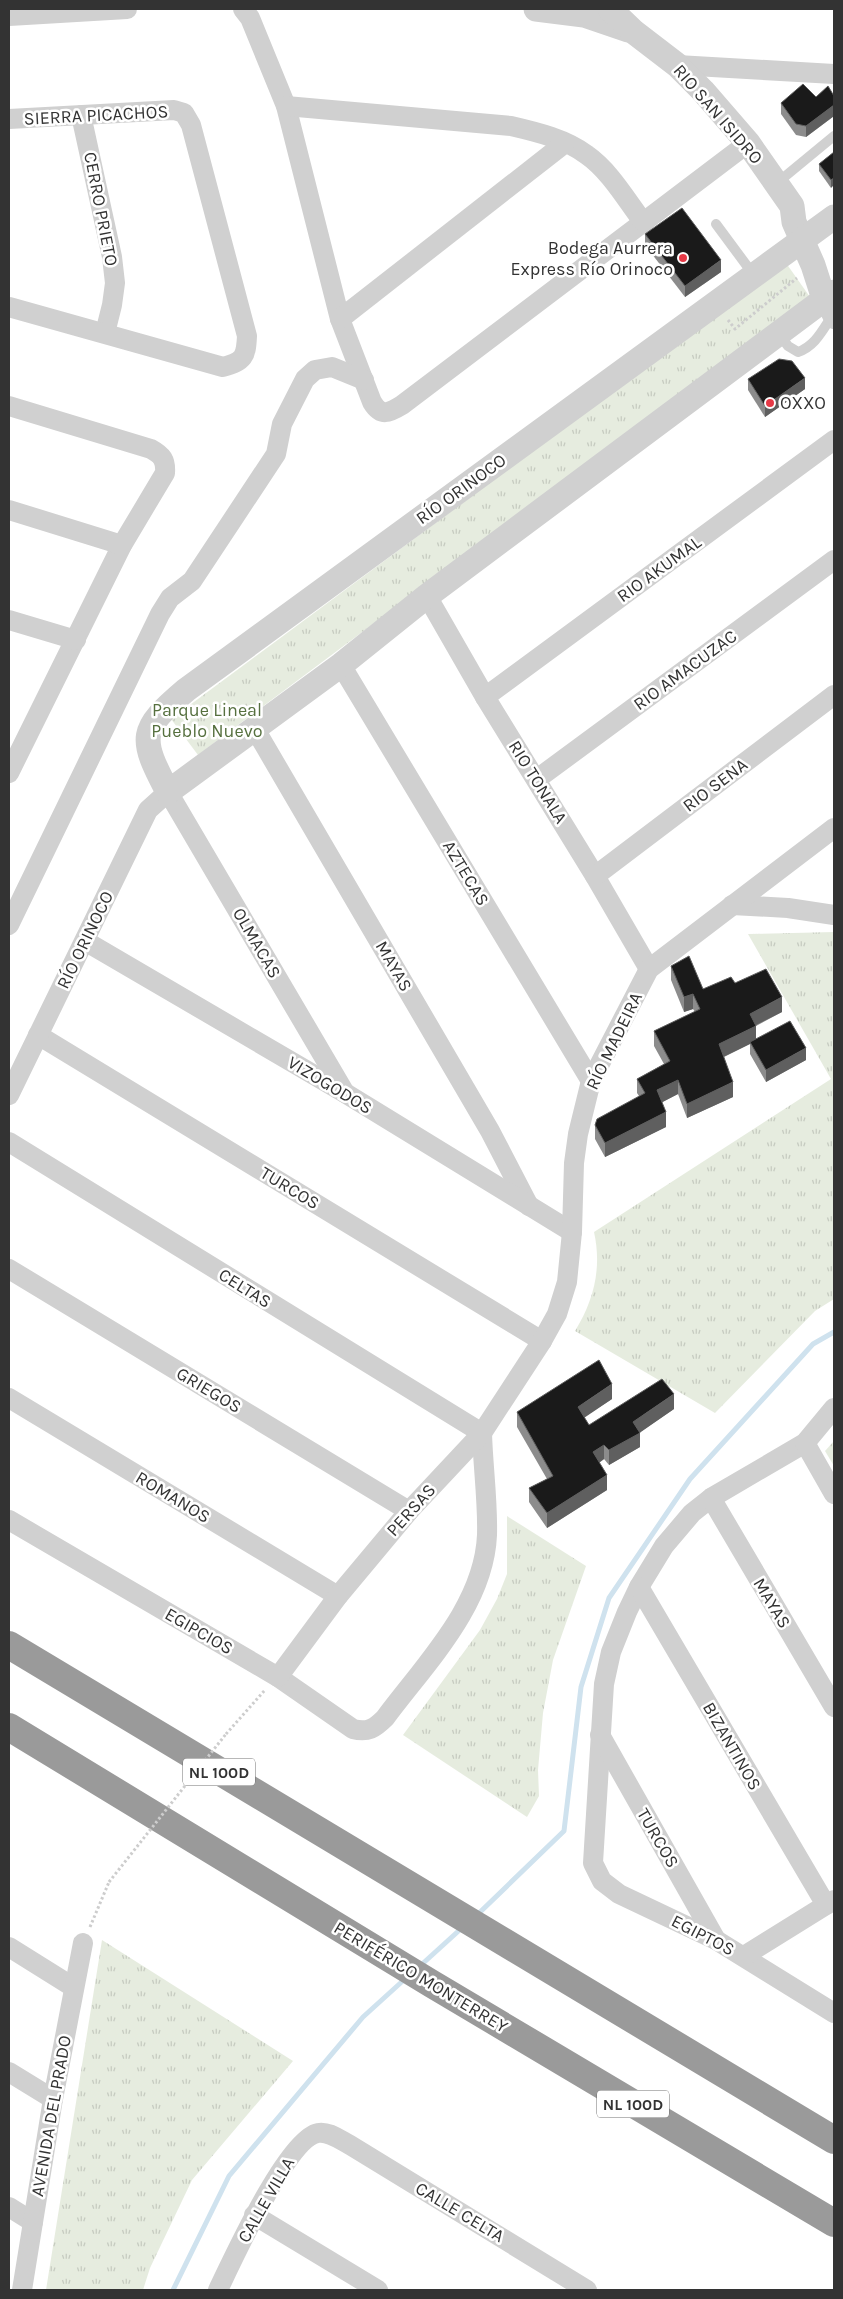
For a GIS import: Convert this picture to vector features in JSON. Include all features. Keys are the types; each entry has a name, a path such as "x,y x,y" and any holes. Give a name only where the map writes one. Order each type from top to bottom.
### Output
{"highway":[{"name":"NL 100D","path":"9,1645 834,2140"},
{"name":"PERIFÉRICO MONTERREY","path":"9,1727 378,1952 834,2223"}],"street":[{"path":"9,16 128,9"},
{"name":"RIO SAN ISIDRO","path":"536,9 586,12 634,32"},
{"name":"RIO SAN ISIDRO","path":"610,9 634,32 678,65 704,91 748,143 792,206 794,222 831,307"},
{"path":"248,12 286,106 340,319 376,410 383,413 390,412 748,143"},
{"path":"678,65 834,74"},
{"path":"286,106 512,126 537,132 588,155 606,174 644,222"},
{"name":"SIERRA PICACHOS","path":"9,119 174,110 184,113 191,125 247,336 246,352 238,363 223,367 105,334"},
{"name":"CERRO PRIETO","path":"81,115 112,257 115,283 105,334"},
{"path":"340,319 565,143"},
{"path":"792,206 808,211 831,227"},
{"name":"RÍO ORINOCO","path":"168,792 156,769 147,736 152,723 166,707 186,690 753,274 803,241 831,227"},
{"path":"9,307 105,334"},
{"name":"RÍO ORINOCO","path":"9,1095 148,810 168,792 341,665 427,596 780,334 831,307"},
{"path":"9,925 160,614 170,598 192,581 276,454 282,424 305,379 315,370 332,366 364,380"},
{"path":"9,406 160,454 166,466 166,473 122,545 76,640 18,732 9,773"},
{"name":"RIO AKUMAL","path":"485,697 834,440"},
{"path":"9,510 122,545"},
{"name":"RIO AMACUZAC","path":"536,779 834,560"},
{"name":"RIO TONALA","path":"427,596 485,697 595,876 649,969"},
{"path":"9,620 76,640"},
{"name":"AZTECAS","path":"341,665 591,1081"},
{"name":"RIO SENA","path":"595,876 834,695"},
{"name":"MAYAS","path":"255,729 490,1131 529,1206"},
{"name":"OLMACAS","path":"168,792 345,1093"},
{"name":"RÍO MADEIRA","path":"542,1341 557,1314 567,1282 572,1232 574,1163 591,1081 649,969 834,828"},
{"path":"732,905 788,908 834,915"},
{"name":"VIZOGODOS","path":"85,942 345,1093 572,1232"},
{"name":"TURCOS","path":"38,1035 542,1341"},
{"name":"CELTAS","path":"9,1142 482,1433"},
{"name":"GRIEGOS","path":"9,1269 409,1511"},
{"name":"PERSAS","path":"278,1677 338,1596 409,1511 482,1433 542,1341"},
{"name":"ROMANOS","path":"9,1398 338,1596"},
{"path":"834,1408 805,1443 834,1494"},
{"name":"EGIPCIOS","path":"9,1520 278,1677 353,1729 370,1730 377,1727 385,1718 461,1618 473,1595 481,1571 487,1536 482,1433"},
{"name":"EGIPTOS","path":"805,1443 711,1498 677,1530 664,1546 639,1587 611,1652 604,1684 593,1863 602,1881 610,1888 716,1940 834,2013"},
{"name":"MAYAS","path":"711,1498 834,1707"},
{"name":"BIZANTINOS","path":"639,1587 830,1902"},
{"name":"TURCOS","path":"600,1735 716,1940"},
{"path":"744,1956 830,1902"},
{"name":"AVENIDA DEL PRADO","path":"22,2290 53,2099 73,1987 83,1943"},
{"path":"9,1948 73,1987"},
{"path":"9,2072 53,2099"},
{"name":"CALLE VILLA","path":"218,2290 254,2215 306,2138 318,2132 326,2132 332,2135"},
{"name":"CALLE CELTA","path":"332,2135 587,2290"},
{"path":"9,2207 33,2222"},
{"path":"254,2215 378,2290"}],"lane":[{"path":"777,183 834,136"},
{"path":"716,224 753,274"}],"path":[{"path":"715,302 735,329 813,265"},
{"path":"83,1943 109,1882 226,1734 278,1677"}],"green space":[{"name":"Parque Lineal Pueblo Nuevo","path":"786,263 810,297 198,755 171,719"},
{"path":"834,932 834,1299 815,1311 715,1413 575,1331 587,1308 595,1283 597,1258 594,1232 831,1079 748,934"},
{"path":"834,1441 834,1466 825,1451"},
{"path":"507,1516 586,1566 553,1660 543,1713 538,1770 539,1796 527,1817 403,1735 480,1630 497,1599 507,1574"},
{"path":"102,1940 293,2061 192,2180 150,2268 143,2290 46,2290"}],"building":[{"path":"803,84 816,97 828,86 834,96 834,105 806,126 796,124 781,103"},
{"path":"834,152 834,178 831,180 819,164"},
{"name":"Bodega Aurrera Express Río Orinoco","path":"682,208 721,260 685,286 645,234"},
{"path":"779,359 792,361 805,378 765,406 748,379"},
{"path":"689,956 703,989 731,977 735,983 766,969 782,997 750,1014 756,1026 719,1044 733,1082 687,1104 678,1080 657,1090 666,1112 605,1143 595,1125 597,1119 645,1093 637,1079 670,1061 654,1031 700,1009 693,994 684,997 671,966"},
{"path":"790,1021 806,1048 766,1070 750,1042"},
{"path":"599,1360 612,1384 578,1407 589,1425 662,1379 674,1394 633,1422 640,1433 609,1450 604,1445 593,1452 607,1475 547,1513 529,1488 553,1476 517,1412"}],"waterway":[{"path":"476,1916 564,1831 581,1687 609,1598 690,1479 813,1344 834,1332"},
{"path":"420,1966 464,1926"},
{"path":"173,2290 229,2176 363,2017 406,1978"}],"place":[{"name":"Bodega Aurrera Express Río Orinoco","path":"683,258"},
{"name":"OXXO","path":"770,403"}]}
